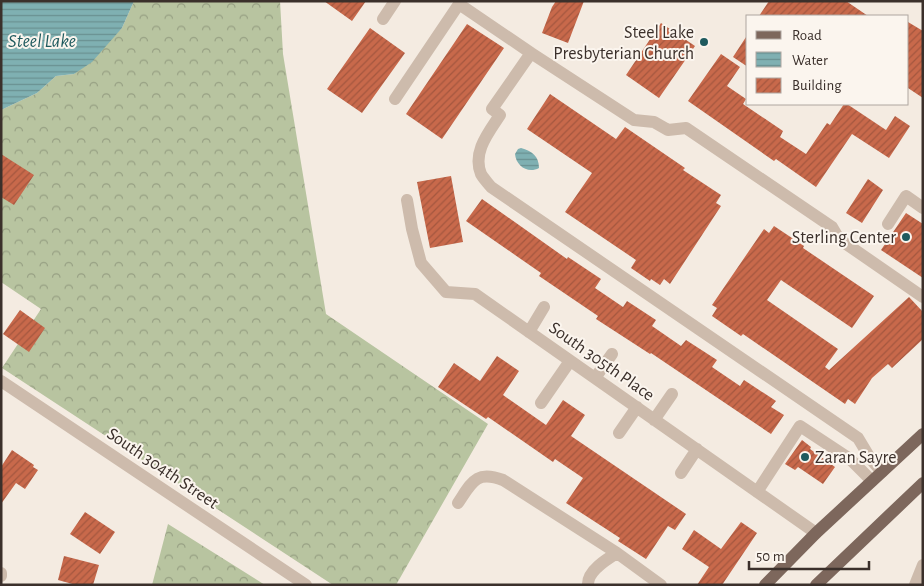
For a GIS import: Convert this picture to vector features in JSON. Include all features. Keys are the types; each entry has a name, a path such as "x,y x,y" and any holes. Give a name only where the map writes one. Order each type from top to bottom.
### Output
{"main road":[{"path":"765,585 816,533 923,434"},
{"path":"816,585 923,483"}],"street":[{"path":"383,18 395,1"},
{"path":"395,99 460,3 531,53 634,120 654,122 668,130 686,128 832,227 839,239 923,297"},
{"path":"531,53 492,109 500,115 483,139 478,159 481,174 491,186 858,438 870,458 882,472"},
{"path":"888,224 906,196 923,208"},
{"name":"South 305th Place","path":"407,200 421,263 446,292 476,294 816,533"},
{"path":"529,332 544,307"},
{"path":"595,378 612,354"},
{"path":"541,403 570,360"},
{"name":"South 304th Street","path":"1,381 306,585"},
{"path":"654,420 672,394"},
{"path":"619,433 637,407"},
{"path":"758,492 800,426 850,459 872,481"},
{"path":"681,473 697,449"},
{"path":"458,503 472,482 477,478 485,476 503,480 617,552 661,585"},
{"path":"588,585 588,581 601,562 617,552"},
{"path":"915,585 923,566"}],"green space":[{"path":"134,1 280,1 283,54 326,314 488,424 396,585 333,585 2,368 41,309 1,282 1,110 37,93 56,76 74,74 122,28"},
{"path":"168,524 265,585 152,585"}],"water":[{"name":"Steel Lake","path":"1,1 134,1 122,28 92,62 74,74 56,76 37,93 1,110"},
{"path":"521,148 534,155 538,160 539,168 531,170 520,165 515,154"}],"building":[{"path":"324,1 366,1 352,21"},
{"path":"556,1 584,1 568,43 542,33"},
{"path":"769,1 846,1 867,15 760,15"},
{"path":"661,23 695,46 659,98 626,75"},
{"path":"909,23 923,31 923,98 909,89"},
{"path":"467,24 504,48 442,139 406,114"},
{"path":"370,28 405,53 362,113 327,89"},
{"path":"746,37 746,66 733,57"},
{"path":"721,54 740,67 727,86 746,99 743,104 783,131 780,137 806,154 827,123 830,125 843,105 848,105 886,130 895,116 910,126 889,158 852,134 816,187 776,159 774,161 688,101"},
{"path":"550,94 616,139 625,127 685,168 683,170 721,195 716,203 721,206 670,284 664,279 660,285 651,279 650,281 631,268 636,260 565,212 592,173 527,129"},
{"path":"1,154 34,175 14,205 1,197"},
{"path":"451,176 463,242 430,248 417,182"},
{"path":"868,179 883,190 862,223 846,213"},
{"path":"482,199 567,259 568,257 601,279 595,288 623,307 627,301 656,320 652,326 681,346 686,340 717,360 712,367 740,386 744,380 776,401 771,407 784,415 771,434 651,353 596,319 598,316 539,276 541,273 466,221"},
{"name":"Sterling Center","path":"906,213 923,224 923,278 881,250"},
{"path":"774,226 874,296 852,328 781,280 767,300 838,349 825,367 829,370 909,297 923,312 923,339 892,368 888,364 872,378 855,404 848,399 845,404 743,334 741,336 712,316 717,308 712,305 764,229 769,233"},
{"path":"20,310 45,328 29,352 3,334"},
{"path":"497,356 519,371 503,395 546,425 563,400 585,415 571,436 686,514 675,530 668,526 646,559 618,541 620,538 566,503 583,478 555,459 553,462 488,417 486,419 438,387 454,363 480,381"},
{"name":"Zaran Sayre","path":"802,440 811,447 810,449 835,467 823,484 798,467 795,470 785,464"},
{"path":"12,450 34,465 33,467 38,470 25,489 16,483 1,504 1,467"},
{"path":"85,512 115,532 100,554 70,534"},
{"path":"741,522 757,533 722,585 697,585 709,567 682,549 694,530 721,549"},
{"path":"64,556 99,565 93,585 76,585 58,580"}],"place":[{"name":"Steel Lake Presbyterian Church","path":"704,42"},
{"name":"Sterling Center","path":"906,237"},
{"name":"Zaran Sayre","path":"805,457"}]}
